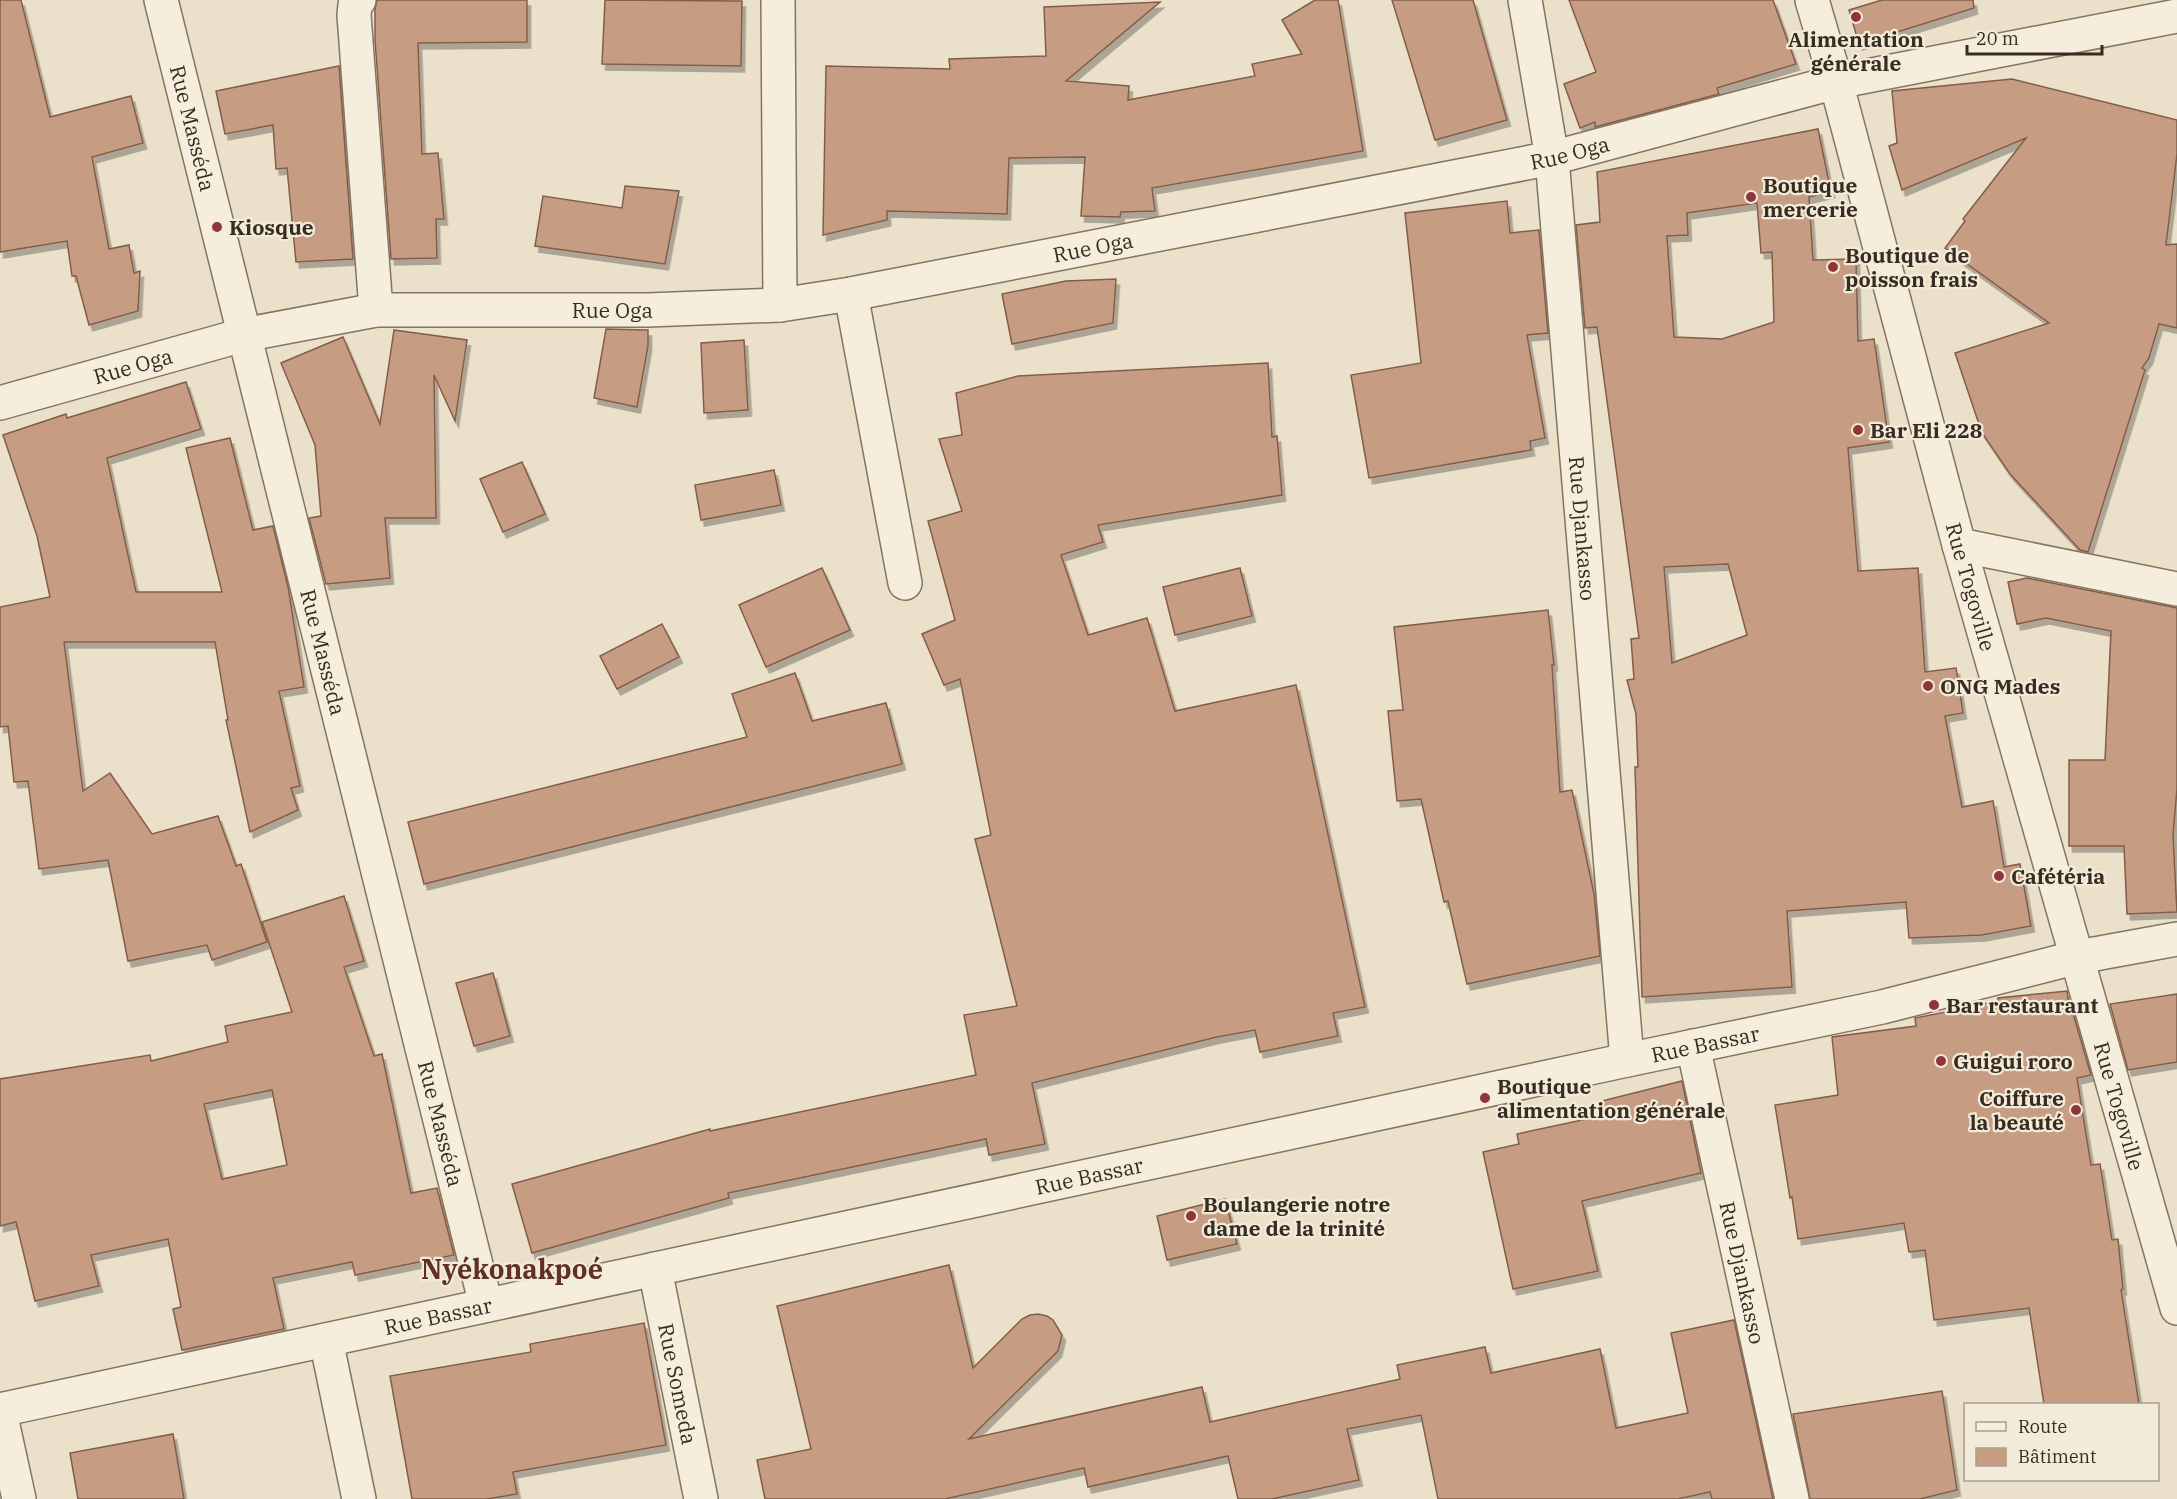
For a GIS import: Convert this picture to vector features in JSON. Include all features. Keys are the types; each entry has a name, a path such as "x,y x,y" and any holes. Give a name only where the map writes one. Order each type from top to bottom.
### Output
{"street":[{"name":"Rue Masséda","path":"160,0 486,1305"},
{"path":"359,0 355,5 354,15 376,310"},
{"path":"778,0 780,305"},
{"name":"Rue Djankasso","path":"1525,0 1552,158 1627,1060"},
{"name":"Rue Togoville","path":"1812,0 1836,82 1959,545 2078,957 2170,1254 2177,1308"},
{"name":"Rue Oga","path":"0,404 243,335 376,310 648,310 780,305 851,294 1552,158 1836,82 2177,16"},
{"path":"851,294 905,583"},
{"path":"1959,545 2177,589"},
{"name":"Rue Bassar","path":"0,1411 1882,1007 2078,957 2177,939"},
{"name":"Rue Djankasso","path":"1693,1046 1792,1499"},
{"name":"Rue Someda","path":"655,1269 701,1499"},
{"path":"326,1340 359,1499"},
{"path":"0,1411 19,1499"}],"building":[{"path":"0,0 21,0 50,117 131,96 143,143 92,157 109,249 129,245 134,273 140,271 138,311 89,325 76,276 72,276 67,241 0,252"},
{"path":"377,0 527,0 527,42 418,43 422,154 438,153 444,219 436,219 437,258 391,259 375,40"},
{"path":"605,0 742,1 741,66 602,64"},
{"path":"1315,0 1338,0 1363,151 1152,188 1155,211 1121,212 1120,217 1081,216 1085,157 1009,158 1007,214 887,211 887,220 823,235 826,66 950,69 949,59 1046,56 1044,7 1160,2 1066,81 1129,86 1128,100 1255,76 1252,64 1302,54 1282,20"},
{"path":"1392,0 1473,0 1507,120 1435,140"},
{"path":"1569,0 1773,0 1796,64 1717,88 1719,94 1595,127 1595,122 1580,128 1564,84 1596,72"},
{"path":"1882,0 1973,0 1974,8 1859,44 1849,10"},
{"path":"339,66 353,259 296,262 287,168 276,169 273,125 225,134 216,91"},
{"path":"2012,79 2177,120 2177,154 2166,245 2177,244 2177,328 2159,324 2149,358 2142,368 2145,370 2088,552 2080,550 2010,474 1982,433 1955,353 2049,323 1945,248 1965,221 1963,219 2026,138 1902,190 1889,146 1897,143 1892,91"},
{"path":"1818,129 1831,192 1809,197 1813,260 1856,259 1858,341 1874,339 1889,442 1848,448 1858,571 1918,568 1925,672 1956,668 1963,713 1945,716 1962,807 1993,801 2004,867 2020,864 2031,926 1982,935 1909,938 1906,902 1787,911 1792,987 1642,997 1635,767 1638,767 1636,714 1627,680 1634,679 1631,639 1639,638 1597,327 1585,328 1576,225 1600,222 1597,172","holes":["1757,203 1761,253 1772,252 1774,322 1722,339 1674,337 1667,236 1688,235 1687,213","1728,564 1747,635 1672,663 1664,567"]},
{"path":"625,186 679,191 665,264 535,246 543,196 622,208"},
{"path":"1507,201 1510,233 1539,230 1548,333 1527,335 1545,438 1530,441 1531,450 1369,478 1351,375 1421,363 1405,213"},
{"path":"1116,279 1113,323 1012,344 1002,294 1066,281"},
{"path":"606,329 648,330 648,346 637,407 594,398"},
{"path":"394,330 467,340 455,421 434,375 436,518 385,518 390,578 326,584 309,518 321,516 315,445 281,363 343,337 380,424"},
{"path":"744,340 748,410 704,413 701,343"},
{"path":"1268,363 1272,437 1277,436 1282,495 1098,525 1103,542 1061,555 1088,635 1147,618 1175,711 1296,685 1365,1007 1333,1013 1338,1036 1260,1052 1255,1030 1217,1037 1032,1083 1045,1144 989,1155 986,1139 728,1193 729,1198 532,1253 512,1184 710,1129 710,1131 976,1075 964,1015 1017,1006 975,839 991,835 960,679 944,685 922,634 955,620 928,521 962,511 939,439 962,435 956,393 1018,376"},
{"path":"186,382 201,429 107,458 136,592 222,592 186,448 230,438 253,530 273,526 288,587 304,687 279,691 300,786 291,788 298,810 250,832 226,720 228,720 215,642 64,642 83,791 110,773 152,834 218,816 236,866 241,864 267,942 212,960 207,945 128,961 108,860 39,869 28,781 14,782 8,726 0,727 0,607 50,597 37,536 3,435 66,414 67,418"},
{"path":"522,462 545,514 503,532 480,479"},
{"path":"774,470 781,505 701,520 695,485"},
{"path":"822,568 850,630 766,667 739,605"},
{"path":"1240,568 1252,616 1175,635 1163,587"},
{"path":"2027,578 2177,608 2177,789 2173,835 2177,912 2127,914 2124,846 2069,846 2069,760 2105,760 2111,631 2046,618 2017,624 2008,582"},
{"path":"1548,610 1554,665 1552,665 1560,792 1572,790 1594,894 1600,956 1467,984 1448,901 1444,902 1421,799 1397,801 1388,711 1403,710 1394,627"},
{"path":"662,624 679,657 617,689 600,656"},
{"path":"795,673 812,721 886,703 902,764 424,884 408,822 747,737 732,694"},
{"path":"344,896 364,961 344,967 374,1056 382,1054 411,1193 437,1188 454,1255 355,1275 352,1262 273,1278 284,1329 182,1350 173,1309 181,1307 168,1239 91,1255 99,1286 35,1301 16,1222 0,1226 0,1079 150,1055 151,1061 228,1042 225,1026 292,1012 262,922","holes":["272,1090 287,1165 222,1179 204,1104"]},
{"path":"493,973 510,1036 474,1046 456,983"},
{"path":"2067,991 2070,1010 2072,1010 2091,1075 2077,1078 2091,1165 2100,1164 2112,1240 2118,1239 2123,1289 2121,1290 2139,1403 2044,1403 2029,1308 1934,1320 1925,1250 1909,1252 1904,1223 1798,1239 1775,1105 1838,1095 1832,1037 1916,1026 1915,1018 1956,1010 1961,1006 1998,1002 1998,998"},
{"path":"2177,994 2177,1062 2128,1070 2110,1004"},
{"path":"1682,1081 1701,1173 1582,1201 1598,1271 1513,1289 1483,1152 1519,1144 1517,1134 1601,1116 1598,1102"},
{"path":"1225,1199 1237,1244 1167,1260 1157,1216"},
{"path":"949,1265 973,1368 1022,1319 1030,1315 1047,1316 1053,1320 1062,1335 1058,1351 969,1439 1202,1387 1210,1422 1400,1379 1397,1365 1485,1347 1491,1373 1600,1349 1616,1428 1688,1413 1671,1333 1734,1320 1773,1499 1712,1499 1710,1492 1678,1499 1438,1499 1421,1415 1347,1429 1359,1480 1272,1499 1238,1499 1228,1456 1088,1487 1084,1468 945,1499 765,1499 757,1460 811,1449 777,1306"},
{"path":"644,1323 666,1445 513,1472 517,1494 487,1499 412,1499 390,1376 531,1352 530,1344"},
{"path":"1942,1391 1957,1490 1920,1499 1810,1499 1793,1414"},
{"path":"173,1434 184,1499 78,1499 70,1453"}],"place":[{"name":"Alimentation générale","path":"1856,17"},
{"name":"Boutique mercerie","path":"1751,197"},
{"name":"Kiosque","path":"217,227"},
{"name":"Boutique de poisson frais","path":"1833,267"},
{"name":"Bar Eli 228","path":"1858,430"},
{"name":"ONG Mades","path":"1928,686"},
{"name":"Cafétéria","path":"1999,876"},
{"name":"Bar restaurant","path":"1934,1005"},
{"name":"Guigui roro","path":"1941,1061"},
{"name":"Boutique alimentation générale","path":"1485,1098"},
{"name":"Coiffure la beauté","path":"2076,1110"},
{"name":"Boulangerie notre dame de la trinité","path":"1191,1216"}],"district":[{"name":"Nyékonakpoé","path":"512,1268"}]}
